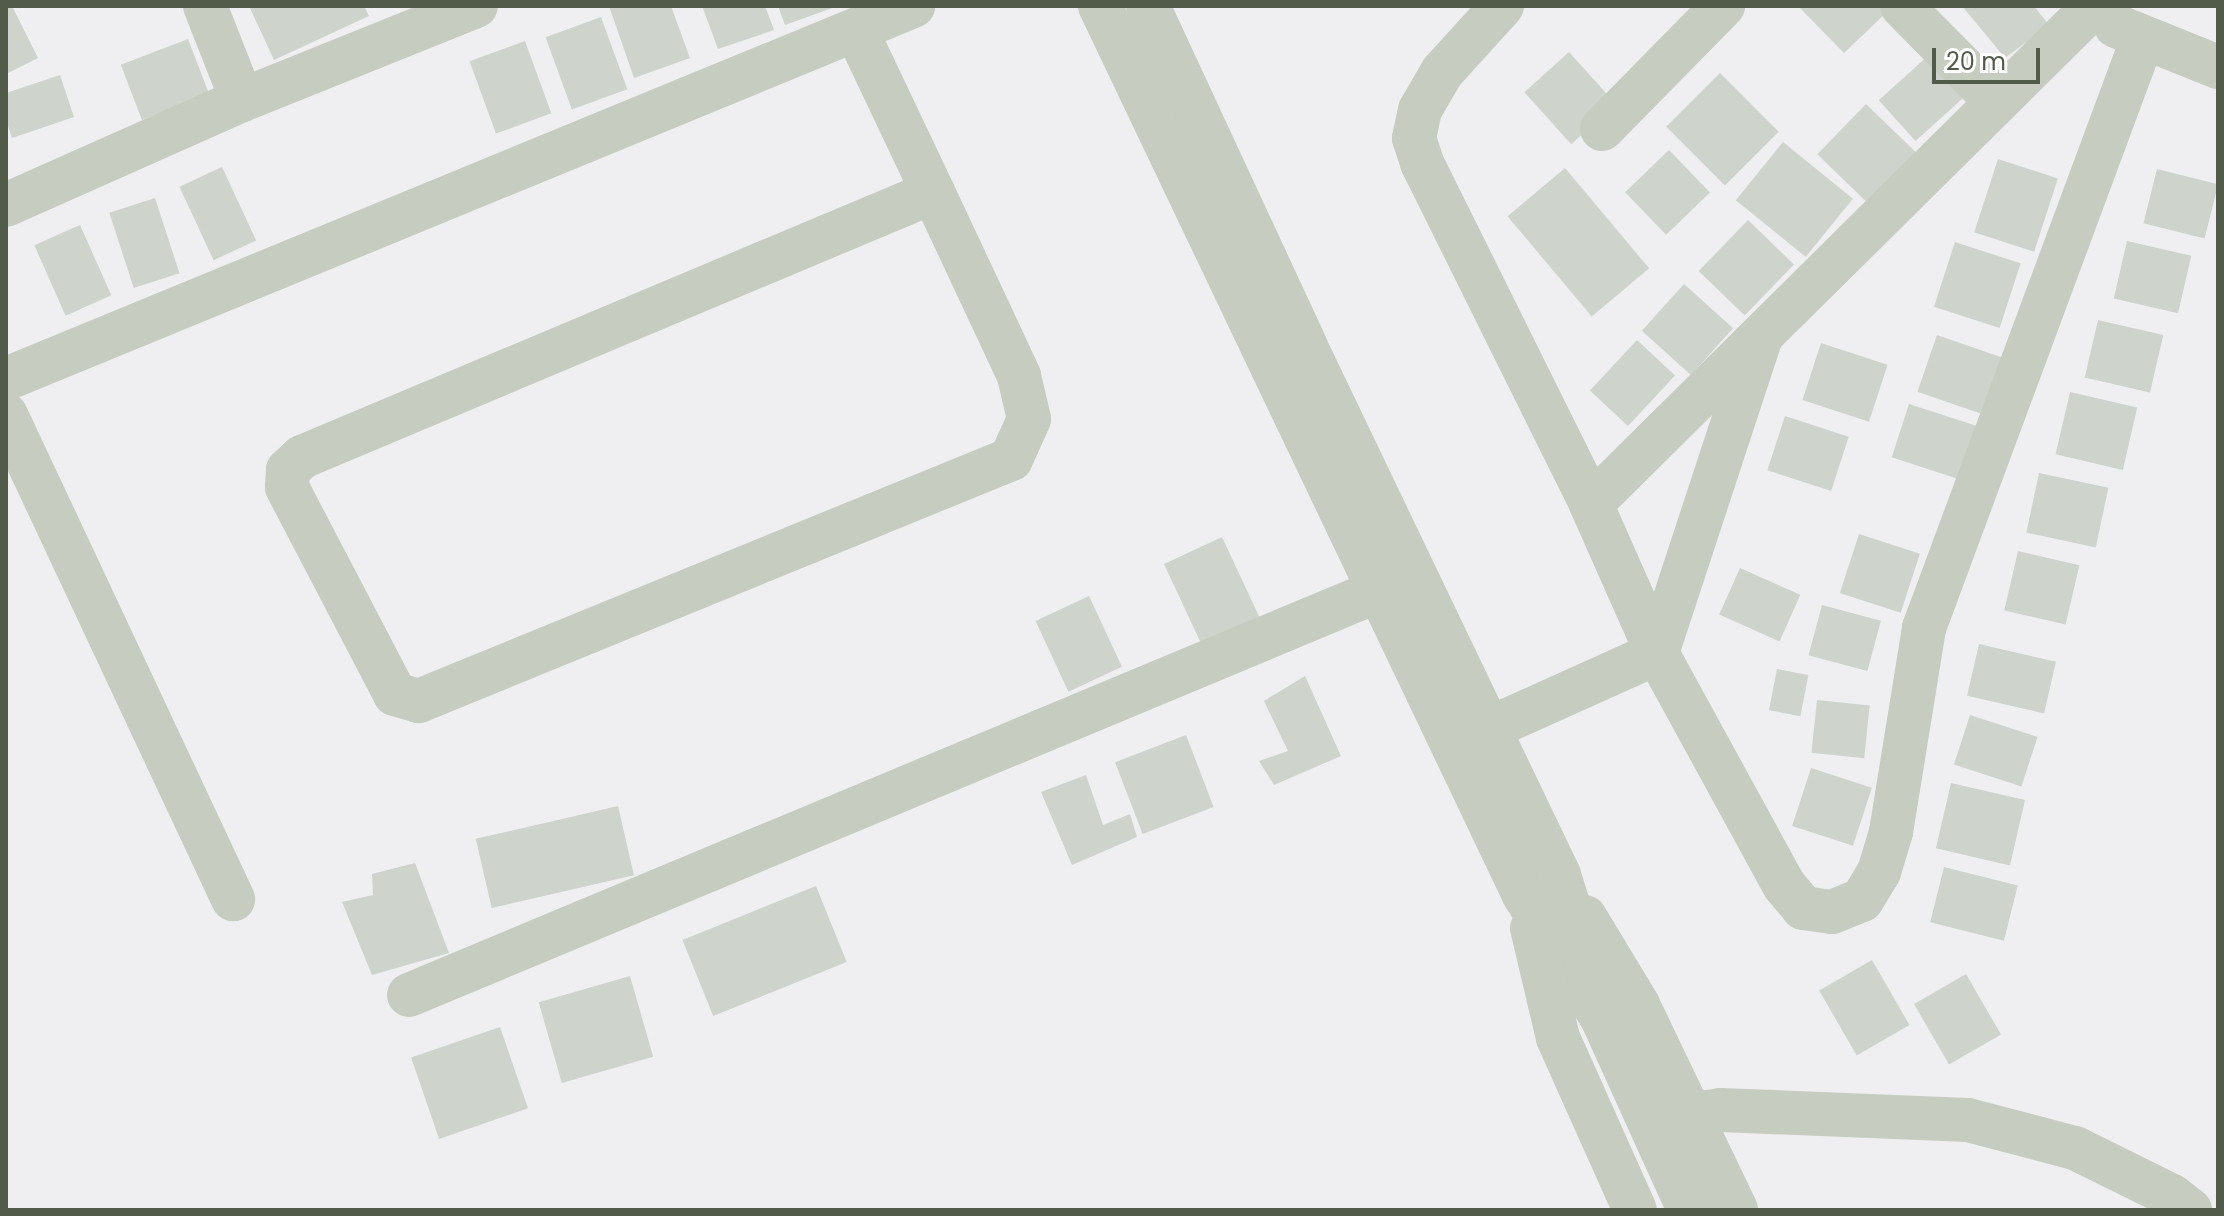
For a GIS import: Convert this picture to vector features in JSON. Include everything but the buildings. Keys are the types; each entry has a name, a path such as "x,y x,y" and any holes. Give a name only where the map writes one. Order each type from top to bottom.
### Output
{"street":[{"path":"205,6 242,100"},
{"path":"6,205 242,100 476,6"},
{"path":"6,379 913,6"},
{"path":"1100,6 1380,590 1542,885 1689,1210"},
{"path":"1148,6 1488,729 1542,885 1558,1038 1635,1210"},
{"path":"1502,6 1480,25 1442,72 1420,110 1414,138 1422,163 1591,504 1657,653 1784,885 1803,908 1832,912 1862,900 1879,872 1891,832 1924,628 2143,38"},
{"path":"1602,129 1723,6"},
{"path":"1902,6 1996,101"},
{"path":"1591,504 2090,9 2143,38 2218,67"},
{"path":"856,30 933,192 1019,376 1029,419 1011,459 419,701 395,694 287,487 288,470 302,457 933,192"},
{"path":"1488,729 1657,653 1762,334"},
{"path":"6,415 233,899"},
{"path":"409,995 1380,590"},
{"path":"1542,885 1638,1005 1768,1210"},
{"path":"1707,1112 1736,1210"},
{"path":"1707,1112 1968,1120 2075,1148 2172,1196 2190,1210"}]}
